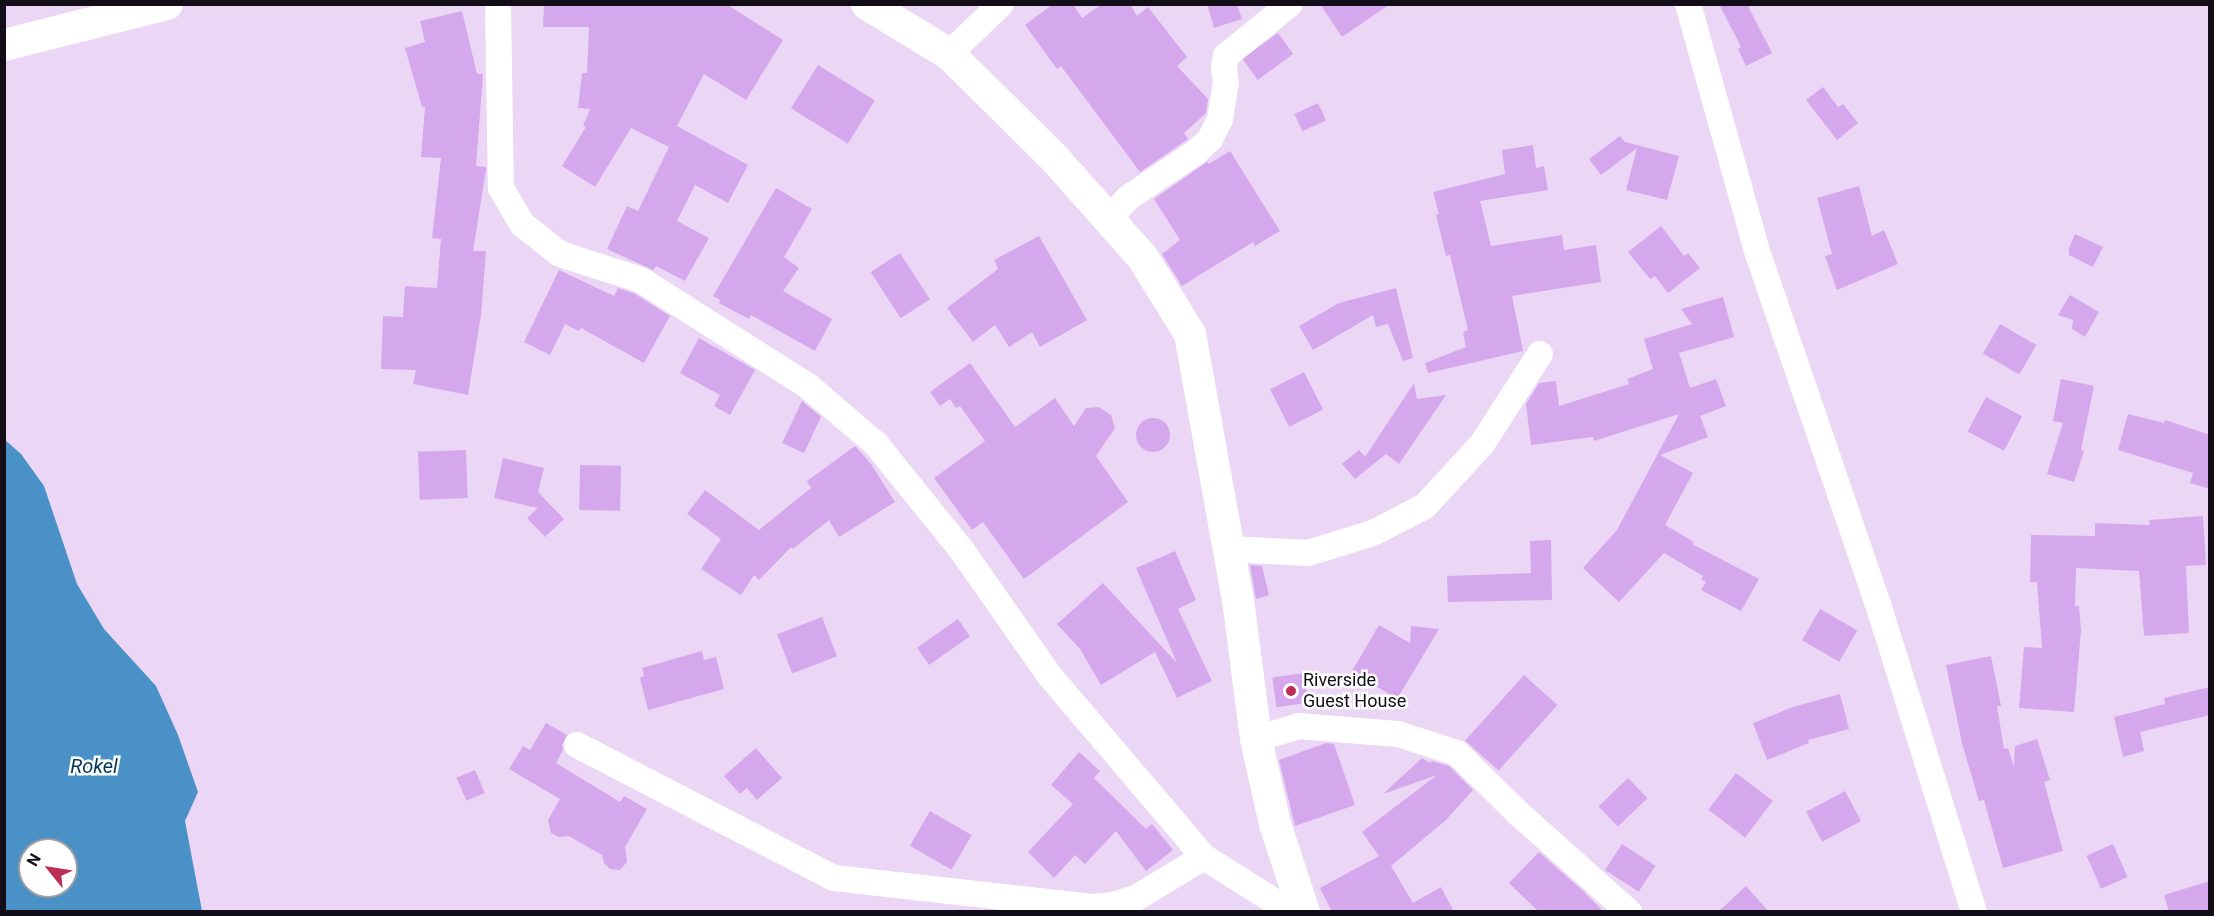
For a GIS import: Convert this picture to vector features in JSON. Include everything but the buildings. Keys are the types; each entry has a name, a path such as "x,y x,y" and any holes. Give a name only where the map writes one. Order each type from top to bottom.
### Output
{"street":[{"path":"4,45 167,4"},
{"path":"498,4 501,188 522,224 560,254 641,280 808,386 876,444 963,552 1049,675 1204,857 1291,912"},
{"path":"867,4 949,54 1056,160 1143,258 1190,334 1229,549 1256,739 1275,824 1304,912"},
{"path":"949,54 1001,4"},
{"path":"1109,219 1128,198 1195,153 1210,139 1220,119 1226,83 1224,68 1226,56 1290,4"},
{"path":"1688,4 1758,254 1878,604 1974,912"},
{"path":"1229,549 1308,553 1373,533 1425,506 1482,444 1540,354"},
{"path":"1256,739 1299,726 1398,734 1457,753 1518,813 1629,912"},
{"path":"577,745 834,878"},
{"path":"772,860 834,878 1091,907 1113,905 1136,898 1204,857"}],"water":[{"name":"Rokel","path":"4,439 21,454 44,486 77,584 104,629 156,686 178,735 198,792 185,821 202,911 5,911"}],"place":[{"name":"Riverside Guest House","path":"1291,691"}]}
